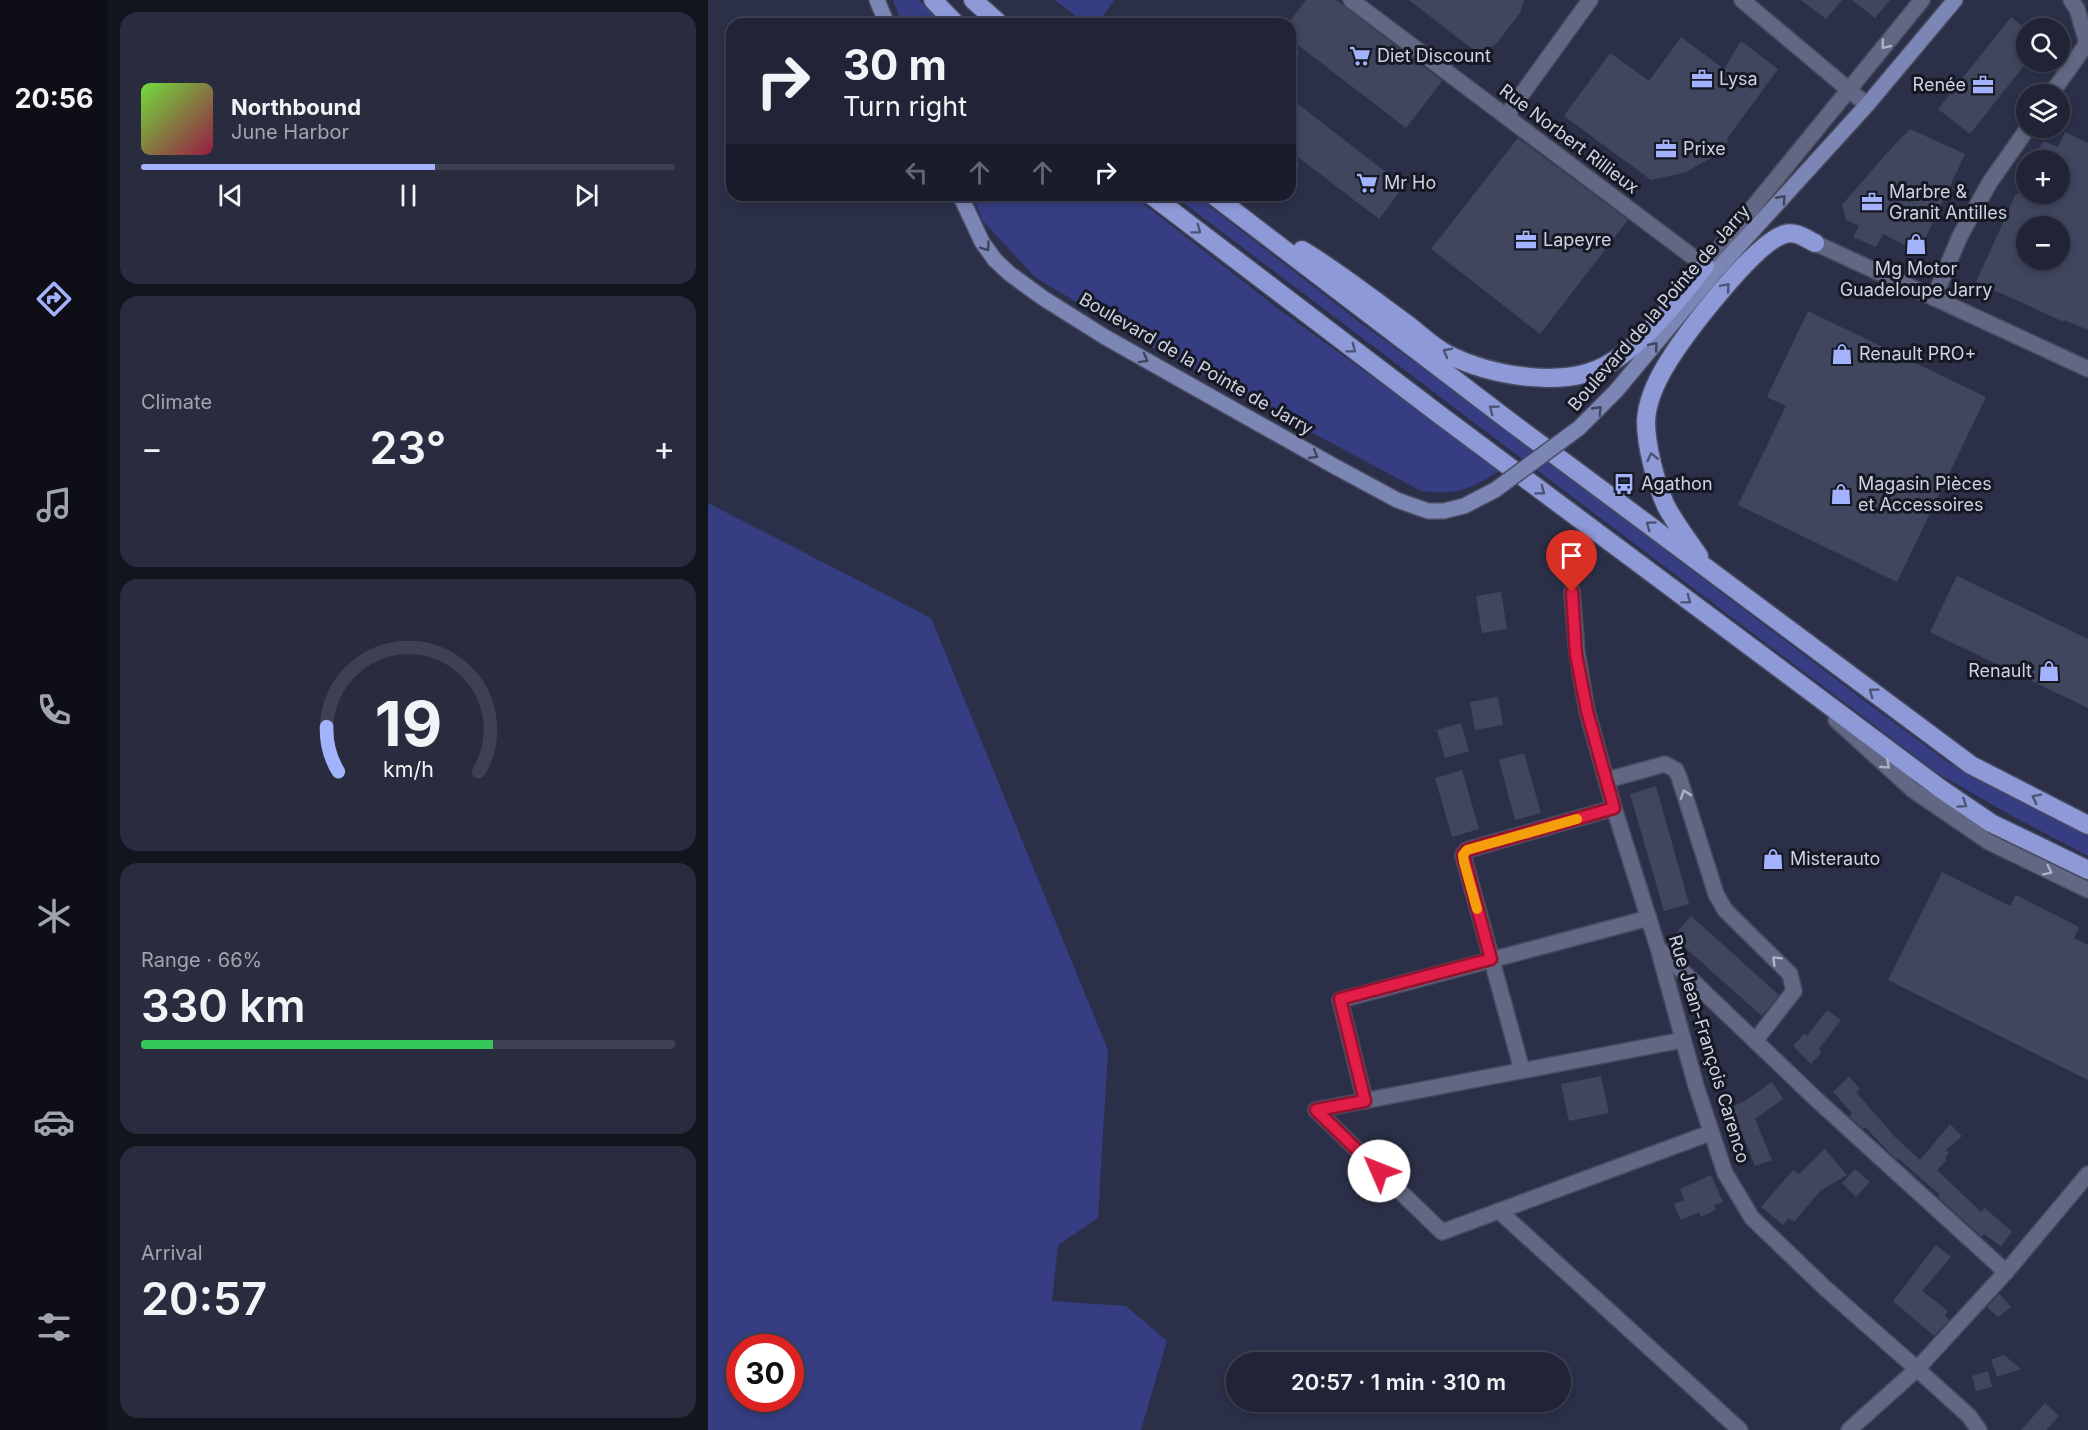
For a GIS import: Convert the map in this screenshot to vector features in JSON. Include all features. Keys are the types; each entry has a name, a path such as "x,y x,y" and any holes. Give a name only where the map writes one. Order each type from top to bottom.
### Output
{"highway":[{"path":"933,0 950,18"},
{"path":"973,0 993,18"},
{"path":"1158,201 1796,683 1941,789 1991,823 2088,870"},
{"path":"1221,201 1517,427 1971,765 2088,825"},
{"path":"1222,201 1327,265 1447,354 1503,373 1543,378 1585,375 1610,363 1642,337 1687,289 1705,266"},
{"path":"1705,565 1666,506 1658,481 1650,453 1646,419 1654,390 1667,363 1685,336 1730,281 1768,242 1785,234 1797,234 1815,243"}],"main road":[{"path":"877,0 885,18"},
{"name":"Boulevard de la Pointe de Jarry","path":"963,201 982,242 995,260 1043,298 1105,337 1397,500 1428,511 1444,511 1464,506 1495,490 1579,428 1616,391 1716,271 1867,105 1954,0"}],"street":[{"name":"Rue Norbert Rillieux","path":"1351,0 1705,266"},
{"path":"1506,116 1590,0"},
{"path":"1742,0 1867,105"},
{"name":"Boulevard de la Pointe de Jarry","path":"1705,266 1922,0"},
{"path":"2058,84 2088,42 2077,9 2071,0"},
{"path":"1934,298 1960,236 1990,182 2021,138"},
{"path":"1815,243 2088,369"},
{"name":"Rue Jean-François Carenco","path":"1572,592 1576,654 1587,711 1614,808 1658,948 1710,1133 1725,1173 1752,1218 1825,1288 1969,1416 1978,1430"},
{"path":"1796,683 1913,790 1989,842 2088,890"},
{"path":"1607,780 1665,764 1676,770 1716,894 1725,910 1790,974 1794,991 1755,1041"},
{"path":"1522,1070 1463,855 1467,850 1614,808"},
{"path":"1365,1101 1340,999 1649,918"},
{"path":"1658,948 1755,1041 2006,1272"},
{"path":"1683,1040 1316,1110 1442,1232 1710,1133"},
{"path":"1849,1430 1917,1369 2006,1272 2088,1174"},
{"path":"1499,1211 1740,1430"}],"shaded area":[{"path":"893,0 919,0 938,18 900,18"},
{"path":"1055,0 1114,0 1102,18 1078,18"},
{"path":"975,201 1140,201 1280,310 1501,470 1463,490 1421,491 1156,349 1036,278 983,221"},
{"path":"1181,201 1203,201 1362,324 1462,396 1949,763 2088,835 2088,856 1939,774"},
{"path":"708,503 931,618 1108,1050 1098,1218 1058,1245 1052,1301 1126,1306 1167,1341 1141,1430 708,1430"}],"building":[{"path":"1306,0 1336,0 1442,81 1406,128 1296,44 1296,18 1292,18"},
{"path":"1409,0 1524,0 1520,13 1496,44 1480,55"},
{"path":"1801,0 1842,0 1826,19"},
{"path":"1852,0 1890,0 1875,18"},
{"name":"Renée","path":"2011,17 2016,21 2016,72 2019,72 1970,134 1938,109"},
{"path":"1681,37 1724,69 1741,41 1778,69 1727,139 1729,140 1711,158 1684,173 1651,180 1564,116 1610,53 1649,81"},
{"path":"1296,103 1404,186 1379,219 1296,156"},
{"path":"1910,129 1965,154 1919,252 1883,234 1876,247 1853,237 1859,226 1846,220 1842,205"},
{"path":"2070,134 2088,143 2088,330 2064,320 2064,322 1976,282 2016,194 2016,204 2070,204 2070,150 2038,150 2043,141 2058,147 2062,138 2070,138"},
{"name":"Lapeyre","path":"1518,138 1628,220 1540,334 1431,249"},
{"path":"1808,311 1986,397 1897,582 1738,505 1786,406 1767,397"},
{"name":"Renault","path":"1957,576 2088,639 2088,708 1930,632"},
{"path":"1501,592 1507,629 1482,633 1476,596"},
{"path":"1498,697 1503,725 1475,730 1470,702"},
{"path":"1461,723 1469,751 1445,758 1437,730"},
{"path":"1524,753 1541,813 1515,820 1499,760"},
{"path":"1462,770 1479,829 1452,837 1435,778"},
{"path":"1656,786 1689,904 1664,911 1630,794"},
{"path":"1942,872 2010,906 2016,895 2079,927 2074,938 2088,945 2088,1080 1888,980"},
{"path":"1691,916 1779,995 1762,1016 1673,937"},
{"path":"1827,1010 1841,1020 1819,1049 1822,1052 1811,1064 1793,1046 1804,1034 1807,1036"},
{"path":"1601,1076 1609,1113 1569,1121 1561,1084"},
{"path":"1849,1077 1860,1089 1856,1092 1895,1137 1920,1160 1950,1124 1962,1136 1946,1150 1949,1153 1945,1158 1947,1160 1937,1170 1981,1212 1985,1208 2012,1232 2001,1246 1984,1234 1982,1237 1938,1197 1940,1195 1895,1158 1865,1127 1863,1129 1849,1116 1852,1113 1833,1092"},
{"path":"1772,1082 1783,1099 1755,1119 1772,1160 1755,1166 1730,1108 1745,1101"},
{"path":"1825,1149 1847,1175 1820,1191 1794,1222 1789,1218 1783,1225 1761,1207 1793,1170 1799,1174"},
{"path":"1855,1169 1870,1182 1856,1197 1842,1183"},
{"path":"1711,1175 1723,1202 1714,1205 1716,1210 1701,1217 1699,1212 1681,1220 1674,1204 1684,1200 1680,1189"},
{"path":"1936,1245 1951,1257 1922,1291 1948,1311 1945,1316 1949,1320 1934,1336 1893,1301"},
{"path":"1999,1294 2011,1307 1998,1317 1987,1307"},
{"path":"2004,1355 2021,1369 1997,1377 1991,1360"},
{"path":"1988,1371 1992,1387 1976,1391 1972,1376"},
{"path":"2045,1403 2059,1416 2046,1430 2021,1430"}],"slow traffic":[{"path":"1477,909 1464,862 1463,855 1467,850 1577,819"}],"place":[{"name":"Diet Discount","path":"1360,56"},
{"name":"Lysa","path":"1702,79"},
{"name":"Renée","path":"1983,85"},
{"name":"Prixe","path":"1666,149"},
{"name":"Mr Ho","path":"1367,183"},
{"name":"Marbre & Granit Antilles","path":"1872,202"},
{"name":"Lapeyre","path":"1526,240"},
{"name":"Mg Motor Guadeloupe Jarry","path":"1916,244"},
{"name":"Renault PRO+","path":"1842,354"},
{"name":"Agathon","path":"1624,484"},
{"name":"Magasin Pièces et Accessoires","path":"1841,494"},
{"name":"Renault","path":"2049,671"},
{"name":"Misterauto","path":"1773,859"}],"route":[{"path":"1379,1171 1316,1110 1365,1101 1340,999 1491,959 1464,862 1463,855 1467,850 1614,808 1587,711 1576,654 1572,592"}]}
